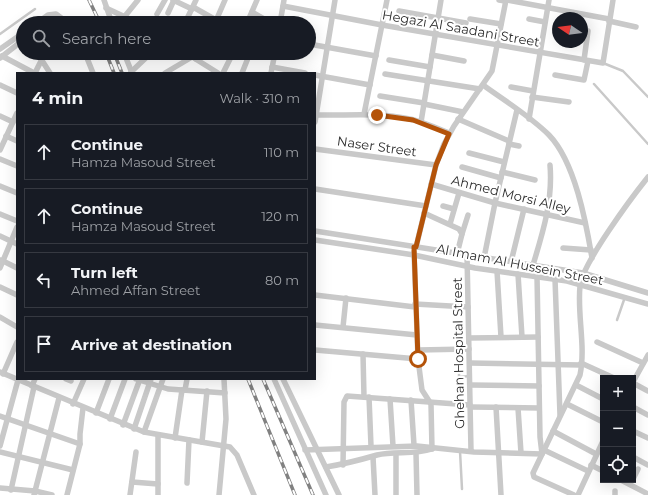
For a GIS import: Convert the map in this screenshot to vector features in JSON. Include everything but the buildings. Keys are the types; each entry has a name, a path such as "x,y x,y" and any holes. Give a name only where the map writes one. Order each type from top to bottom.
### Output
{"street":[{"path":"104,0 109,16"},
{"path":"106,8 125,16 138,0"},
{"path":"157,14 165,0"},
{"path":"188,16 196,0"},
{"path":"218,16 225,0"},
{"path":"250,16 257,0"},
{"path":"335,0 316,115 364,114 420,122 449,134"},
{"path":"364,114 386,0"},
{"path":"420,122 441,0"},
{"path":"499,0 506,0 609,20 636,27"},
{"path":"432,448 431,402 422,390 418,359 415,306 415,247 436,165 449,134 492,71 506,0"},
{"path":"529,119 550,0"},
{"path":"603,63 613,0"},
{"path":"168,13 176,1 205,16"},
{"path":"281,16 284,3"},
{"name":"Hegazi Al Saadani Street","path":"284,3 333,15 435,35 603,63"},
{"path":"398,11 438,18 501,24"},
{"path":"252,12 259,16"},
{"path":"47,16 56,14 59,16"},
{"path":"529,19 545,22"},
{"path":"0,49 16,38"},
{"path":"316,45 376,56"},
{"path":"16,46 1,58 32,72"},
{"path":"555,75 589,81 586,61 587,48"},
{"path":"432,55 464,61"},
{"path":"34,72 40,60"},
{"path":"42,60 49,72"},
{"path":"88,60 93,72"},
{"path":"127,60 132,72 144,60"},
{"path":"167,72 190,60"},
{"path":"197,60 216,72"},
{"path":"224,72 230,60"},
{"path":"242,72 247,60"},
{"path":"273,60 272,70 294,72"},
{"path":"389,60 430,67"},
{"path":"385,74 427,81 481,87 517,110 549,135 558,147 570,172 585,223 592,258"},
{"path":"316,75 370,85"},
{"path":"0,85 16,93"},
{"path":"511,87 533,94 570,102"},
{"path":"380,96 424,103 463,112"},
{"path":"484,258 504,162 517,110"},
{"path":"0,147 16,114"},
{"path":"0,116 13,122"},
{"path":"458,120 519,146"},
{"path":"6,136 16,141"},
{"name":"Naser Street","path":"316,149 436,165"},
{"path":"469,153 504,162"},
{"path":"0,159 16,166"},
{"path":"534,265 547,214 550,190 550,165"},
{"path":"462,167 535,180"},
{"path":"600,447 577,495 533,476 560,415 576,385 581,364 580,284 584,273 592,258 648,177"},
{"name":"Ahmed Morsi Alley","path":"432,184 495,203 585,223"},
{"path":"0,186 16,193"},
{"path":"316,190 426,206"},
{"path":"450,224 459,193"},
{"path":"443,206 454,209"},
{"path":"511,262 524,209"},
{"path":"424,213 450,224 459,229 462,234"},
{"path":"0,214 16,221"},
{"path":"457,254 468,215"},
{"path":"0,268 2,260 16,230"},
{"name":"Al Imam Al Hussein Street","path":"316,231 584,273 648,293"},
{"path":"0,236 16,244"},
{"name":"Al Imam Al Hussein Street","path":"316,240 414,255 497,271 555,279 580,284 648,304"},
{"path":"563,248 591,250"},
{"name":"Ghehan Hospital Street","path":"467,255 472,451"},
{"path":"2,260 16,267"},
{"path":"497,271 501,337"},
{"path":"518,274 522,337"},
{"path":"537,276 539,408 543,452"},
{"path":"555,279 560,415"},
{"path":"1,289 16,295"},
{"path":"316,295 415,306 468,307"},
{"path":"343,328 346,298"},
{"path":"0,317 16,326"},
{"path":"316,325 417,335"},
{"path":"469,338 538,337"},
{"path":"597,342 645,365"},
{"path":"16,344 2,373 16,379"},
{"path":"418,350 469,349"},
{"path":"316,350 418,359"},
{"path":"363,354 369,447 375,495"},
{"path":"636,378 645,365 648,355"},
{"path":"470,363 581,364 607,375"},
{"path":"0,446 18,380 134,429 158,435 230,447 235,452 254,495"},
{"path":"11,490 35,380"},
{"path":"73,404 84,380"},
{"path":"96,413 109,380"},
{"path":"110,419 125,380"},
{"path":"123,425 138,380 150,381 161,387 225,393"},
{"path":"144,432 163,380"},
{"path":"175,438 183,390 187,380"},
{"path":"219,495 226,419 224,380"},
{"path":"274,380 326,495"},
{"path":"283,380 339,495"},
{"path":"134,429 150,381"},
{"path":"470,385 539,386"},
{"path":"576,385 600,397"},
{"path":"636,385 648,391"},
{"path":"202,442 207,391"},
{"path":"343,464 345,399 349,396 470,406 539,408"},
{"path":"35,493 59,398"},
{"path":"390,399 393,446"},
{"path":"411,400 414,446"},
{"path":"567,404 600,420"},
{"path":"496,407 501,495"},
{"path":"66,495 80,444 83,408"},
{"path":"518,408 521,454"},
{"path":"636,409 648,415"},
{"path":"0,416 80,444"},
{"path":"553,431 596,454"},
{"path":"636,432 648,438"},
{"path":"158,435 158,495"},
{"path":"187,483 189,440"},
{"path":"305,450 343,447 414,446 521,454 543,452 588,471"},
{"path":"326,467 370,458 416,453 432,448"},
{"path":"0,452 73,470"},
{"path":"130,495 136,452"},
{"path":"416,453 417,495"},
{"path":"396,454 396,495"},
{"path":"636,459 648,465"},
{"path":"591,465 600,470"},
{"path":"636,474 638,470"},
{"path":"132,482 158,484"},
{"path":"634,483 648,494"},
{"path":"0,488 52,495"}],"lane":[{"path":"25,16 35,9"},
{"path":"0,34 16,23"},
{"name":"Hegazi Al Saadani Street","path":"603,63 623,71 648,97"},
{"path":"589,81 648,144"},
{"path":"617,320 625,297"},
{"path":"459,372 459,382"},
{"path":"459,377 470,376"},
{"path":"460,450 462,489"}],"railway":[{"path":"89,0 97,16"},
{"path":"109,60 114,72"},
{"path":"117,60 122,72"},
{"path":"248,380 295,495"},
{"path":"263,380 313,495"}],"route":[{"path":"377,115 413,120 449,134 436,165 416,247 414,247 418,359"}]}
